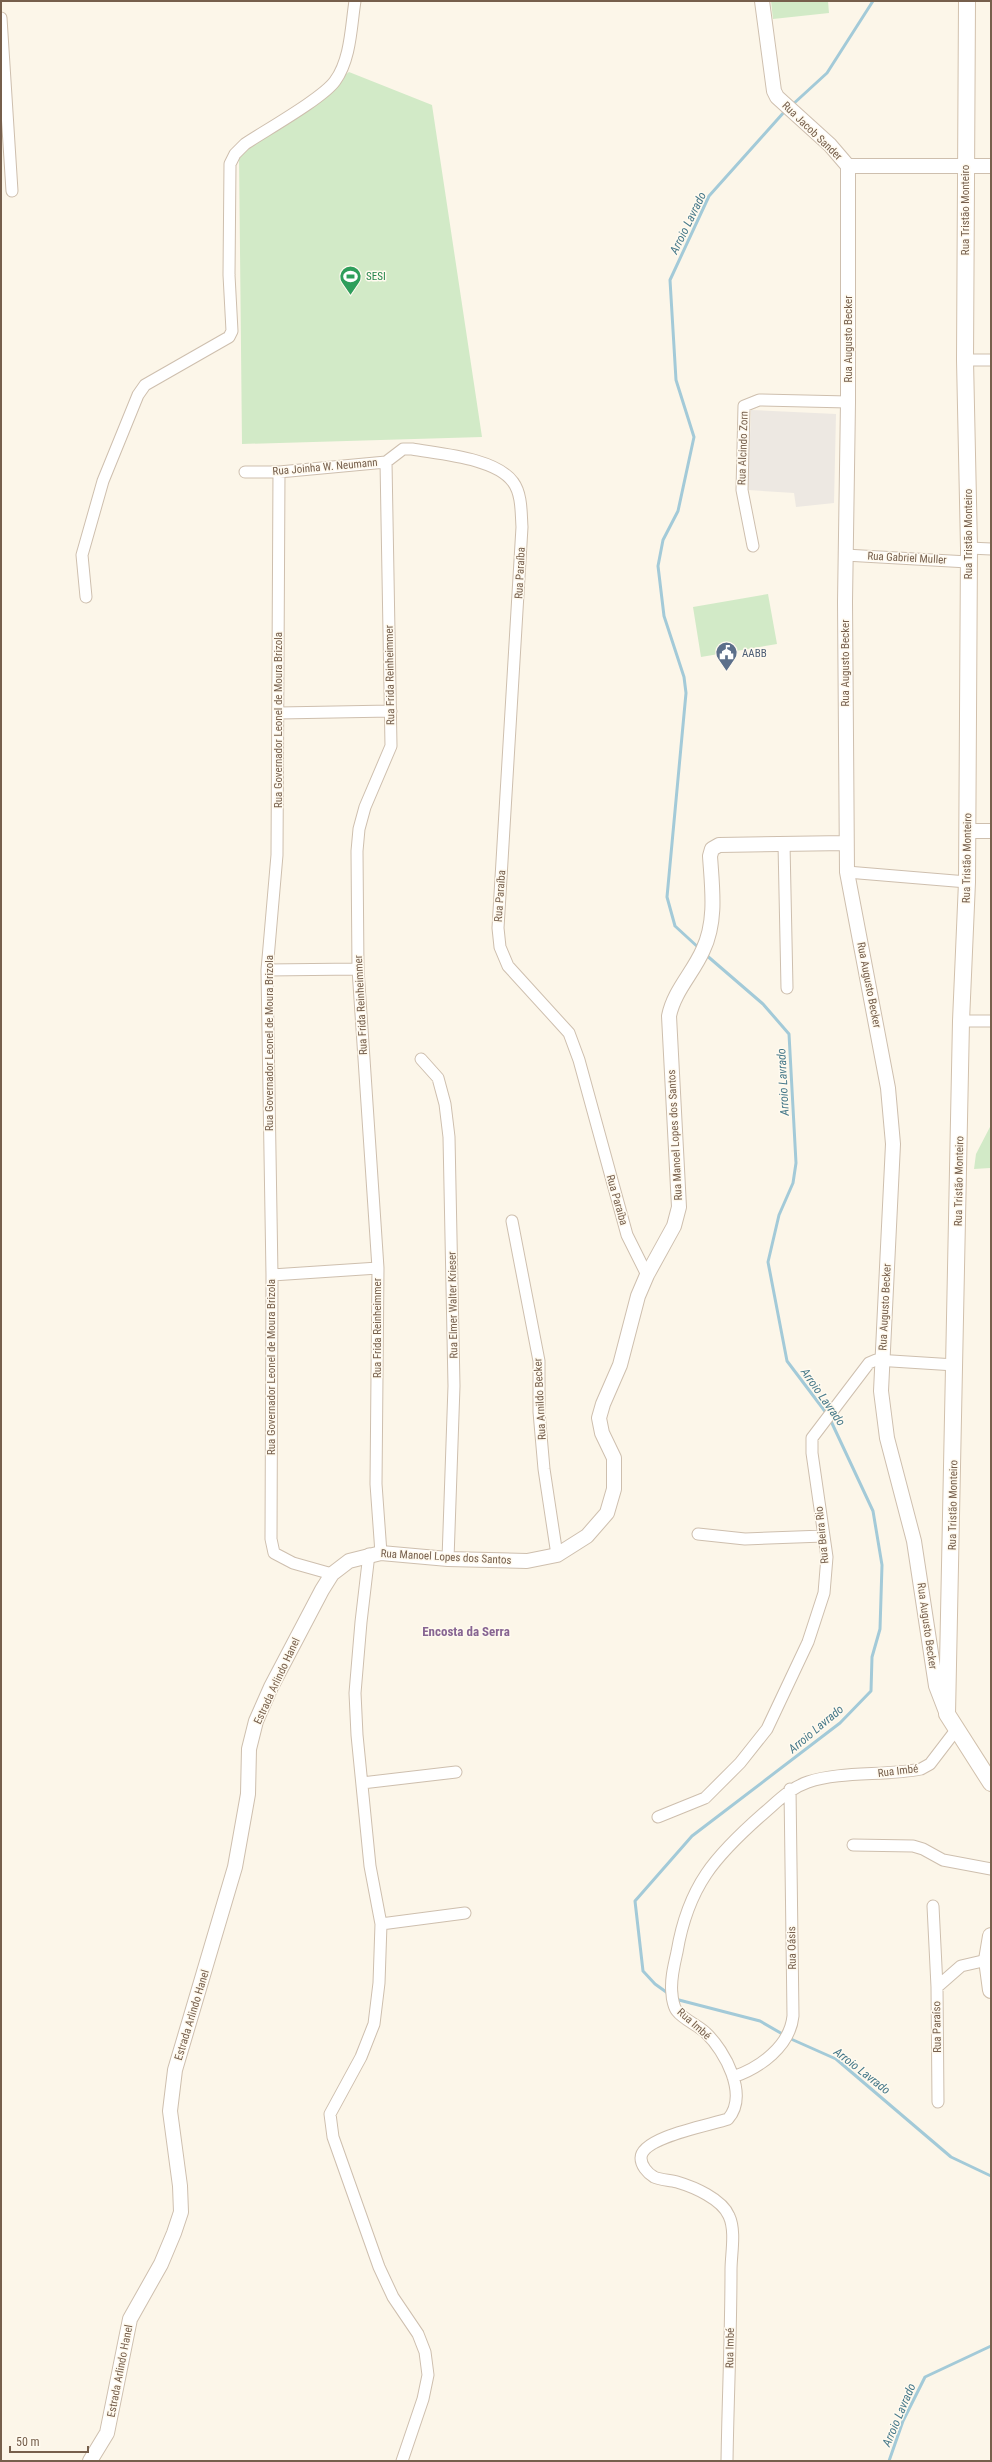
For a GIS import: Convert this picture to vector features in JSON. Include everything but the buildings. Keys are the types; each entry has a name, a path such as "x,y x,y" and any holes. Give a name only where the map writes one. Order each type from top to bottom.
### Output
{"main road":[{"name":"Rua Tristão Monteiro","path":"947,1714 961,1021 968,831 969,555 965,360 967,1"},
{"name":"Rua Augusto Becker","path":"947,1714 991,1783"},
{"path":"991,1936 989,1960 991,1990"}],"street":[{"path":"86,597 82,555 103,481 138,395 145,385 158,376 229,337 232,331 229,275 230,164 235,154 245,144 321,94 335,81 347,53 355,1"},
{"name":"Rua Jacob Sander","path":"762,1 772,82 777,97 830,145 848,166"},
{"path":"1,18 4,116 12,191"},
{"path":"848,166 991,166"},
{"name":"Rua Augusto Becker","path":"848,166 848,402 845,555 847,872 888,1088 893,1144 881,1391 888,1438 914,1541 936,1686 947,1714"},
{"path":"965,360 991,360"},
{"name":"Rua Alcindo Zorn","path":"754,546 742,490 744,406 759,400 848,402"},
{"name":"Rua Joinha W. Neumann","path":"245,472 279,472 386,462 403,449 412,449 489,465 500,470 513,482"},
{"name":"Rua Frida Reinheimmer","path":"386,462 391,746 365,807 359,829 357,851 358,969 378,1268 375,1554 361,1622 355,1692 356,1735 370,1866 381,1924 379,1983 374,2024 361,2057 330,2114 333,2137 378,2267 393,2297 418,2334 425,2352 428,2375 423,2399 402,2461"},
{"name":"Rua Governador Leonel de Moura Brizola","path":"279,472 279,713 277,855 267,970 272,1275 271,1539 274,1553 293,1563 332,1574"},
{"name":"Rua Paraíba","path":"513,482 519,499 522,528 498,928 500,947 508,966 569,1033 579,1060 627,1235 647,1275"},
{"name":"Rua Gabriel Muller","path":"845,555 969,555 991,549"},
{"path":"279,713 391,710"},
{"path":"968,831 991,831"},
{"name":"Rua Manoel Lopes dos Santos","path":"332,1574 349,1561 375,1554 448,1559 527,1561 557,1555 587,1536 607,1513 614,1489 614,1458 602,1433 600,1418 603,1404 620,1365 638,1296 647,1275 674,1226 679,1207 669,1016 671,1004 704,950 712,918 710,856 712,849 719,845 846,843"},
{"path":"784,844 787,988"},
{"path":"847,872 967,882"},
{"path":"267,970 358,969"},
{"path":"961,1021 991,1021"},
{"name":"Rua Elmer Walter Krieser","path":"421,1059 438,1078 445,1104 449,1137 454,1386 448,1559"},
{"name":"Rua Arnildo Becker","path":"512,1221 539,1361 539,1412 544,1469 557,1555"},
{"path":"272,1275 378,1268"},
{"name":"Rua Beira Rio","path":"658,1817 705,1798 740,1763 767,1729 808,1642 824,1593 827,1558 812,1453 812,1438 869,1363 883,1360 955,1365"},
{"path":"698,1534 744,1539 824,1536"},
{"name":"Estrada Arlindo Hanel","path":"90,2461 107,2433 130,2319 161,2264 181,2212 180,2186 170,2111 176,2070 235,1868 248,1794 249,1749 256,1721 314,1604 332,1574"},
{"name":"Rua Imbé","path":"727,2461 731,2287 729,2216 719,2203 708,2196 679,2183 654,2177 644,2169 641,2158 643,2148 650,2144 675,2133 728,2119 734,2113 736,2099 733,2077 720,2050 712,2039 677,2011 672,1993 678,1943 686,1912 698,1884 729,1845 790,1790 808,1781 922,1769 934,1759 956,1730"},
{"path":"362,1782 456,1772"},
{"name":"Rua Oásis","path":"733,2077 754,2068 782,2043 792,2030 790,1790"},
{"path":"853,1845 913,1846 943,1860 991,1869"},
{"path":"933,1906 937,1987"},
{"path":"381,1924 465,1913"},
{"name":"Rua Paraíso","path":"938,2102 937,1987 961,1966 989,1960"}],"shaded area":[{"path":"751,410 836,414 834,503 796,507 794,493 748,490"}],"green space":[{"path":"771,1 828,1 829,13 773,19"},
{"name":"SESI","path":"349,72 432,105 482,437 242,444 239,155"},
{"path":"768,594 777,644 701,657 693,607"},
{"path":"991,1125 990,1168 974,1169 976,1154"}],"waterway":[{"name":"Arroio Lavrado","path":"791,106 827,73 873,1"},
{"path":"700,949 675,926 667,897 686,693 684,677 664,616 658,566 663,540 678,511 694,437 676,380 670,280 709,196 785,111"},
{"name":"Arroio Lavrado","path":"705,954 763,1004 789,1034 796,1163 793,1183 779,1215 768,1262 787,1361 827,1414"},
{"name":"Arroio Lavrado","path":"669,1994 655,1984 643,1971 635,1901 692,1836 840,1723 871,1691 872,1657 880,1629 882,1565 873,1511 830,1419"},
{"name":"Arroio Lavrado","path":"675,1999 760,2021 791,2039 836,2059 951,2157 991,2176"},
{"name":"Arroio Lavrado","path":"889,2461 903,2421 925,2377 991,2346"}],"place":[{"name":"SESI","path":"350,296"},
{"name":"AABB","path":"727,672"}],"district":[{"name":"Encosta da Serra","path":"466,1631"}]}
